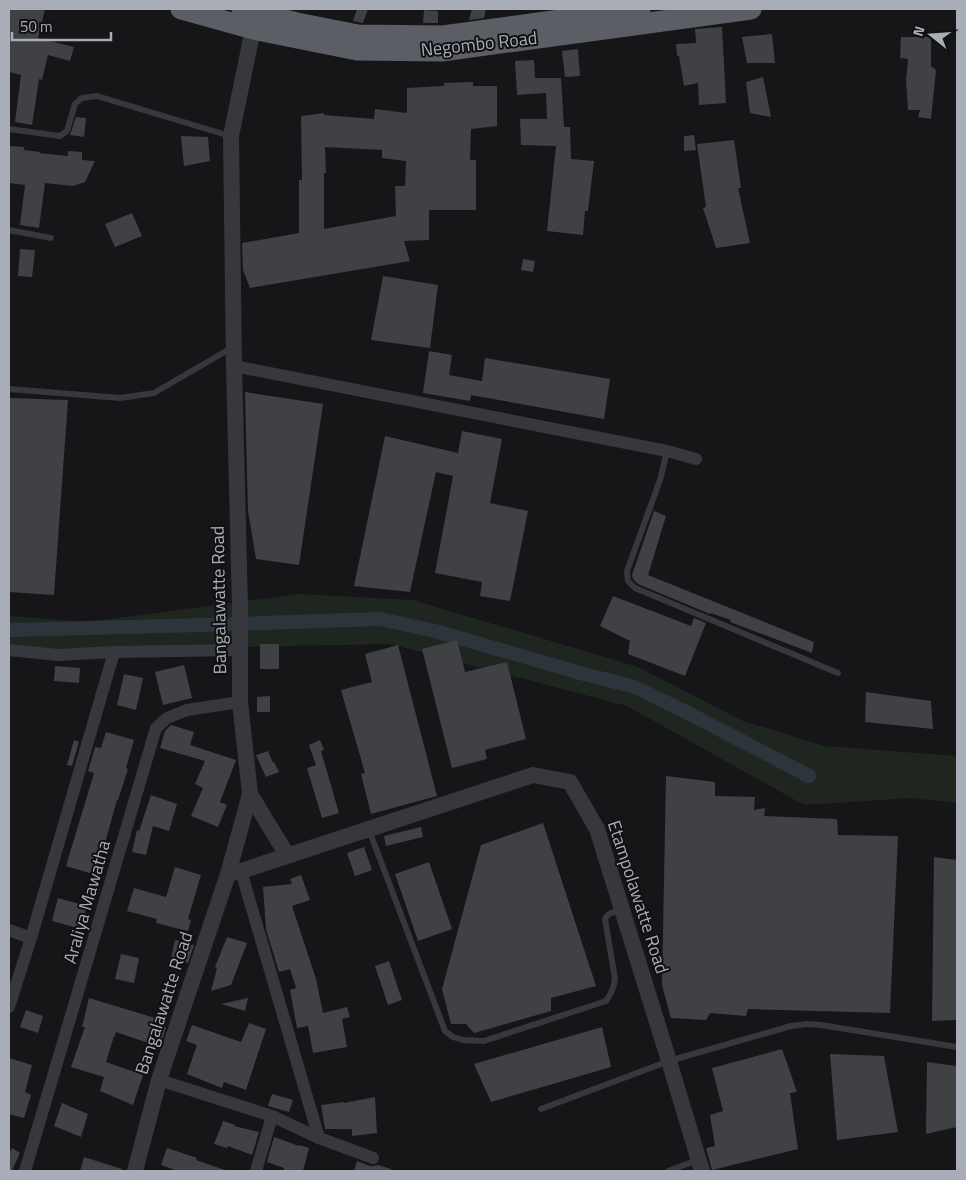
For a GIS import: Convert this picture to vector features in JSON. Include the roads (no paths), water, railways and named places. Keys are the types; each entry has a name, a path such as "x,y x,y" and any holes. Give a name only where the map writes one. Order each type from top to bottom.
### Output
{"highway":[{"name":"Negombo Road","path":"181,9 297,23 358,35 443,36 640,9"},
{"name":"Negombo Road","path":"251,17 357,50 442,51 751,9"}],"street":[{"name":"Bangalawatte Road","path":"135,1171 160,1080 234,873 250,794 240,702 240,607 231,136 251,17"},
{"path":"234,366 696,458"},
{"path":"9,650 58,655 240,650"},
{"path":"9,1007 31,938 114,652"},
{"name":"Araliya Mawatha","path":"25,1171 156,728 167,718 187,710 240,702"},
{"name":"Etampolawatte Road","path":"234,873 533,775 570,782 597,829 700,1166"},
{"path":"250,794 287,855"},
{"path":"234,873 318,1138"},
{"path":"9,930 31,938"},
{"path":"160,1080 272,1116 318,1138 373,1158"},
{"path":"256,1171 272,1116"}],"lane":[{"path":"9,129 60,136 67,131 75,104 82,98 97,96 231,136"},
{"path":"9,230 51,238"},
{"path":"9,389 120,398 154,393 234,347"},
{"path":"668,451 660,480 627,571 628,581 636,588 838,673"},
{"path":"368,829 445,1031 453,1037 484,1042 606,1001 612,994 615,979 605,919 609,913 622,911"},
{"path":"542,1109 669,1062 791,1026 821,1025 957,1047"},
{"path":"668,1171 700,1166"}],"waterway":[{"path":"9,630 380,619 435,631 635,687 809,776 805,775"}]}
